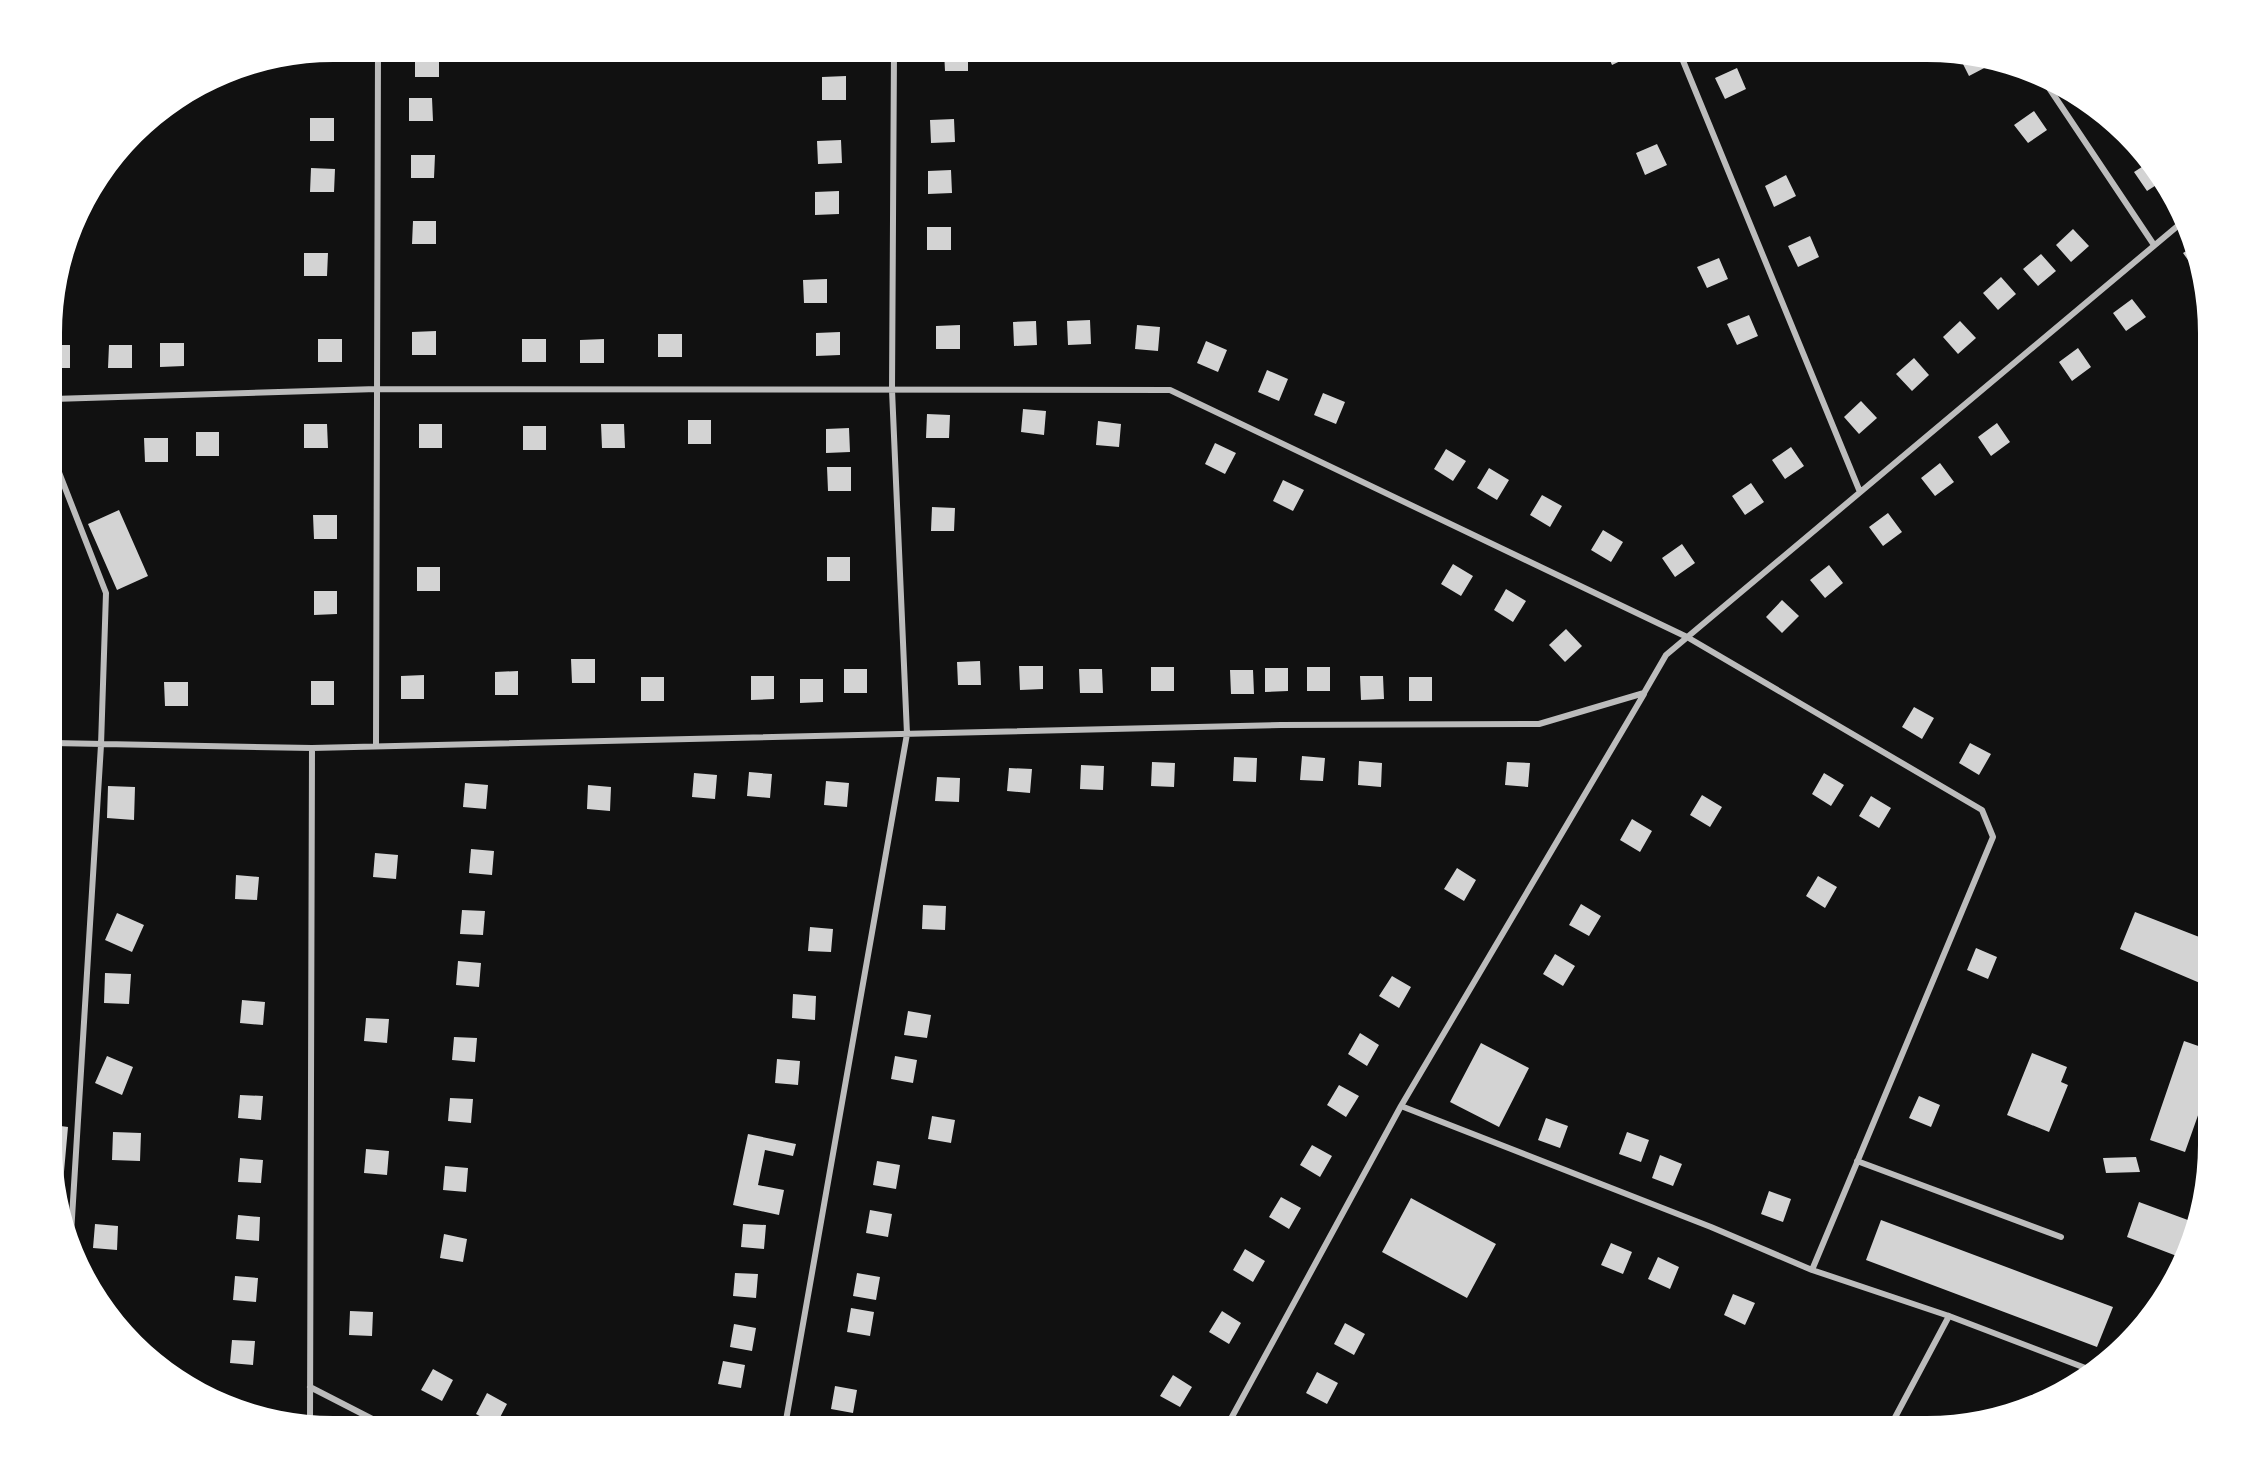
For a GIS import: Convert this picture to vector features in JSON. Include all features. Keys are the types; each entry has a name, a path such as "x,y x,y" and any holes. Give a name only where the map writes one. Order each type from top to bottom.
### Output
{"street":[{"path":"376,746 378,62"},
{"path":"787,1416 907,734 892,390 894,62"},
{"path":"1684,62 1860,492"},
{"path":"2052,92 2154,245"},
{"path":"1232,1416 1401,1106 1666,655 2176,227"},
{"path":"62,399 377,389 1170,390 1687,637 1982,810 1993,837 1812,1270"},
{"path":"62,480 106,593 101,746 72,1218"},
{"path":"62,744 312,748 1281,725 1539,724 1644,693"},
{"path":"310,1414 312,748"},
{"path":"1401,1106 1711,1227 1812,1270 1949,1316 2082,1367"},
{"path":"1857,1161 2061,1237"},
{"path":"1896,1416 1949,1316"},
{"path":"310,1387 367,1416"}],"building":[{"path":"415,62 439,62 439,77 415,77"},
{"path":"945,62 968,62 968,71 945,71"},
{"path":"1963,64 1984,68 1969,76"},
{"path":"1737,68 1746,89 1725,99 1715,78"},
{"path":"846,76 846,100 822,100 822,77"},
{"path":"409,98 432,98 433,121 409,121"},
{"path":"2034,111 2047,130 2028,143 2014,125"},
{"path":"310,118 334,118 334,141 310,141"},
{"path":"954,119 955,142 931,143 930,120"},
{"path":"841,140 842,163 818,164 817,141"},
{"path":"1657,144 1667,165 1645,175 1636,153"},
{"path":"411,155 435,155 434,178 411,178"},
{"path":"2142,167 2155,186 2147,191 2134,172"},
{"path":"311,168 335,169 334,192 310,192"},
{"path":"951,170 952,193 928,194 928,171"},
{"path":"1786,175 1796,196 1774,207 1765,186"},
{"path":"839,191 839,214 815,215 815,192"},
{"path":"413,221 436,221 436,244 412,244"},
{"path":"927,227 951,227 951,250 927,250"},
{"path":"2073,229 2089,246 2071,262 2056,245"},
{"path":"1810,236 1819,257 1798,267 1788,246"},
{"path":"304,253 328,253 327,276 304,276"},
{"path":"2041,254 2056,271 2038,286 2023,269"},
{"path":"1719,258 1728,279 1707,288 1697,267"},
{"path":"2001,277 2016,294 1998,310 1983,293"},
{"path":"827,279 827,303 804,303 803,280"},
{"path":"2132,299 2146,317 2126,331 2113,313"},
{"path":"1749,315 1758,336 1737,345 1727,324"},
{"path":"1090,320 1091,344 1068,345 1067,321"},
{"path":"1036,321 1037,345 1014,346 1013,322"},
{"path":"1960,321 1976,338 1958,354 1943,337"},
{"path":"960,325 960,349 936,349 936,326"},
{"path":"1137,325 1160,327 1158,351 1135,349"},
{"path":"436,331 436,355 412,355 412,332"},
{"path":"840,332 840,355 816,356 816,333"},
{"path":"658,334 682,334 682,357 658,357"},
{"path":"318,339 342,339 342,362 318,362"},
{"path":"522,339 546,339 546,362 522,362"},
{"path":"604,339 604,363 580,363 580,340"},
{"path":"1206,341 1227,350 1218,372 1197,363"},
{"path":"160,343 184,343 184,366 160,367"},
{"path":"62,345 70,345 70,368 62,368"},
{"path":"109,345 132,345 132,368 108,368"},
{"path":"2078,348 2091,367 2072,381 2059,362"},
{"path":"1914,358 1929,375 1912,391 1896,374"},
{"path":"1267,370 1288,379 1279,401 1258,392"},
{"path":"1323,393 1345,402 1336,424 1314,415"},
{"path":"1861,401 1877,418 1859,434 1844,417"},
{"path":"1023,409 1046,411 1044,435 1021,432"},
{"path":"927,414 950,415 949,438 926,438"},
{"path":"688,420 711,420 711,444 688,444"},
{"path":"1098,421 1121,424 1119,447 1096,445"},
{"path":"1997,423 2010,442 1991,456 1978,437"},
{"path":"304,424 327,424 328,448 304,448"},
{"path":"419,424 442,424 442,448 419,448"},
{"path":"601,424 624,424 625,448 602,448"},
{"path":"523,426 546,426 546,450 523,450"},
{"path":"849,428 850,452 826,453 826,429"},
{"path":"196,432 219,432 219,456 196,456"},
{"path":"144,438 168,438 168,462 145,462"},
{"path":"1215,443 1236,453 1225,474 1205,464"},
{"path":"1791,447 1804,466 1785,479 1772,460"},
{"path":"1446,449 1466,461 1453,481 1434,469"},
{"path":"1940,463 1954,482 1935,496 1921,478"},
{"path":"827,467 851,467 851,491 828,491"},
{"path":"1489,468 1509,480 1497,500 1477,488"},
{"path":"1283,480 1304,490 1293,511 1273,501"},
{"path":"1751,483 1764,502 1745,515 1732,496"},
{"path":"1542,495 1562,506 1550,527 1530,515"},
{"path":"932,507 955,508 954,531 931,531"},
{"path":"119,510 148,576 117,590 88,524"},
{"path":"1888,513 1902,532 1883,546 1869,527"},
{"path":"313,515 337,515 337,539 314,539"},
{"path":"1603,530 1623,542 1611,562 1591,550"},
{"path":"1682,544 1695,563 1675,577 1662,558"},
{"path":"827,557 850,557 850,581 827,581"},
{"path":"1453,564 1473,576 1461,596 1441,584"},
{"path":"1829,565 1843,583 1825,598 1810,580"},
{"path":"417,567 440,567 440,591 417,591"},
{"path":"1506,589 1526,601 1513,622 1494,610"},
{"path":"314,591 337,591 337,614 314,615"},
{"path":"1782,600 1799,616 1782,633 1766,617"},
{"path":"1566,629 1582,646 1565,662 1549,645"},
{"path":"571,659 595,659 595,683 572,683"},
{"path":"980,661 981,685 958,685 957,662"},
{"path":"1019,666 1043,666 1043,689 1020,690"},
{"path":"1151,667 1174,667 1174,691 1151,691"},
{"path":"1307,667 1330,667 1330,691 1307,691"},
{"path":"1265,668 1288,668 1288,691 1265,692"},
{"path":"844,669 867,669 867,693 844,693"},
{"path":"1079,669 1102,669 1103,693 1080,693"},
{"path":"1230,670 1253,670 1254,694 1231,694"},
{"path":"518,671 518,695 495,695 495,672"},
{"path":"424,675 424,699 401,699 401,676"},
{"path":"751,676 774,676 774,699 751,700"},
{"path":"1360,676 1383,676 1384,699 1361,700"},
{"path":"641,677 664,677 664,701 641,701"},
{"path":"1409,677 1432,677 1432,701 1409,701"},
{"path":"800,679 823,679 823,702 800,703"},
{"path":"311,681 334,681 334,705 311,705"},
{"path":"164,682 188,682 188,706 165,706"},
{"path":"1914,707 1934,718 1922,739 1902,727"},
{"path":"1970,743 1991,754 1979,775 1959,763"},
{"path":"1302,756 1325,758 1323,781 1300,780"},
{"path":"1234,757 1257,758 1256,782 1233,781"},
{"path":"1359,761 1382,763 1381,787 1358,785"},
{"path":"1152,762 1175,763 1174,787 1151,786"},
{"path":"1507,762 1530,763 1528,787 1505,785"},
{"path":"1081,765 1104,766 1103,790 1080,789"},
{"path":"1009,768 1032,769 1030,793 1007,791"},
{"path":"749,772 772,774 770,798 747,796"},
{"path":"694,773 717,775 715,799 692,797"},
{"path":"1824,773 1844,785 1831,806 1812,794"},
{"path":"937,777 960,778 959,802 935,801"},
{"path":"826,781 849,783 847,807 824,805"},
{"path":"465,783 488,785 486,809 463,807"},
{"path":"588,785 611,787 610,811 587,809"},
{"path":"108,786 135,787 134,820 107,818"},
{"path":"1702,795 1722,807 1710,827 1690,815"},
{"path":"1871,796 1891,808 1879,828 1859,816"},
{"path":"1632,819 1652,831 1640,852 1620,840"},
{"path":"471,849 494,851 492,875 469,873"},
{"path":"375,853 398,855 396,879 373,877"},
{"path":"1457,868 1476,880 1464,901 1444,889"},
{"path":"236,875 259,877 257,900 235,899"},
{"path":"1818,876 1837,887 1825,908 1806,896"},
{"path":"1581,904 1601,916 1589,936 1569,925"},
{"path":"923,905 946,906 945,930 922,929"},
{"path":"462,910 485,911 483,935 460,934"},
{"path":"2135,912 2198,936 2198,982 2120,949"},
{"path":"117,913 144,925 132,952 105,940"},
{"path":"810,927 833,929 831,952 808,951"},
{"path":"1976,948 1997,957 1988,979 1967,970"},
{"path":"1555,954 1575,966 1563,986 1543,974"},
{"path":"458,961 481,963 479,987 456,985"},
{"path":"105,973 131,974 129,1004 104,1003"},
{"path":"1392,976 1411,987 1399,1008 1379,996"},
{"path":"793,994 816,996 815,1020 792,1018"},
{"path":"242,1000 265,1002 263,1025 240,1023"},
{"path":"908,1011 931,1015 927,1038 904,1035"},
{"path":"366,1018 389,1019 387,1043 364,1041"},
{"path":"1360,1033 1379,1045 1367,1066 1348,1054"},
{"path":"454,1037 477,1038 475,1062 452,1060"},
{"path":"2184,1041 2198,1046 2198,1115 2185,1152 2150,1140"},
{"path":"1481,1043 1529,1068 1499,1127 1450,1102"},
{"path":"2032,1053 2067,1067 2061,1082 2068,1085 2049,1132 2007,1115"},
{"path":"107,1056 133,1067 122,1095 95,1083"},
{"path":"895,1056 917,1060 913,1083 891,1079"},
{"path":"777,1059 800,1061 798,1085 775,1083"},
{"path":"1339,1085 1359,1096 1346,1117 1327,1105"},
{"path":"240,1095 263,1096 261,1120 238,1118"},
{"path":"1919,1096 1940,1105 1931,1127 1909,1118"},
{"path":"450,1098 473,1099 471,1123 448,1121"},
{"path":"932,1116 955,1120 951,1143 928,1139"},
{"path":"1546,1118 1568,1126 1560,1148 1538,1140"},
{"path":"62,1126 68,1127 64,1176"},
{"path":"113,1132 141,1133 140,1161 112,1160"},
{"path":"1627,1132 1649,1140 1641,1162 1619,1154"},
{"path":"748,1134 796,1144 793,1156 765,1150 758,1185 784,1190 779,1215 733,1205"},
{"path":"1312,1145 1332,1156 1320,1177 1300,1165"},
{"path":"366,1149 389,1151 387,1175 364,1173"},
{"path":"1660,1155 1682,1164 1673,1186 1652,1178"},
{"path":"2136,1157 2140,1172 2106,1173 2103,1158"},
{"path":"240,1158 263,1160 261,1183 238,1182"},
{"path":"877,1161 900,1165 896,1189 873,1185"},
{"path":"445,1166 468,1168 466,1192 443,1190"},
{"path":"1769,1191 1791,1199 1783,1222 1761,1214"},
{"path":"1281,1197 1301,1208 1289,1229 1269,1217"},
{"path":"1411,1198 1496,1244 1467,1298 1382,1252"},
{"path":"2139,1202 2187,1220 2174,1255 2127,1237"},
{"path":"870,1210 892,1214 888,1237 866,1233"},
{"path":"238,1215 260,1217 259,1241 236,1239"},
{"path":"1881,1220 2113,1307 2097,1347 1866,1260"},
{"path":"95,1224 118,1226 117,1250 93,1248"},
{"path":"743,1224 766,1225 764,1249 741,1247"},
{"path":"444,1234 467,1239 463,1262 440,1258"},
{"path":"1611,1243 1632,1252 1623,1274 1601,1265"},
{"path":"1245,1249 1265,1261 1253,1282 1233,1270"},
{"path":"1658,1257 1679,1267 1670,1289 1648,1279"},
{"path":"735,1273 758,1274 756,1298 733,1296"},
{"path":"857,1273 880,1277 876,1300 853,1296"},
{"path":"235,1276 258,1278 256,1302 233,1300"},
{"path":"1733,1294 1755,1303 1745,1325 1724,1315"},
{"path":"851,1308 874,1312 870,1336 847,1332"},
{"path":"350,1311 373,1312 372,1336 349,1335"},
{"path":"1222,1311 1241,1323 1229,1344 1209,1332"},
{"path":"1345,1323 1365,1334 1354,1355 1334,1344"},
{"path":"734,1324 756,1328 752,1351 730,1347"},
{"path":"232,1340 255,1341 253,1365 230,1363"},
{"path":"723,1361 745,1365 741,1388 718,1384"},
{"path":"433,1369 453,1380 442,1401 421,1390"},
{"path":"1317,1372 1338,1383 1327,1404 1306,1393"},
{"path":"1173,1375 1192,1387 1180,1407 1160,1396"},
{"path":"835,1386 857,1390 853,1413 831,1409"},
{"path":"487,1393 507,1404 501,1416 476,1414"}]}
